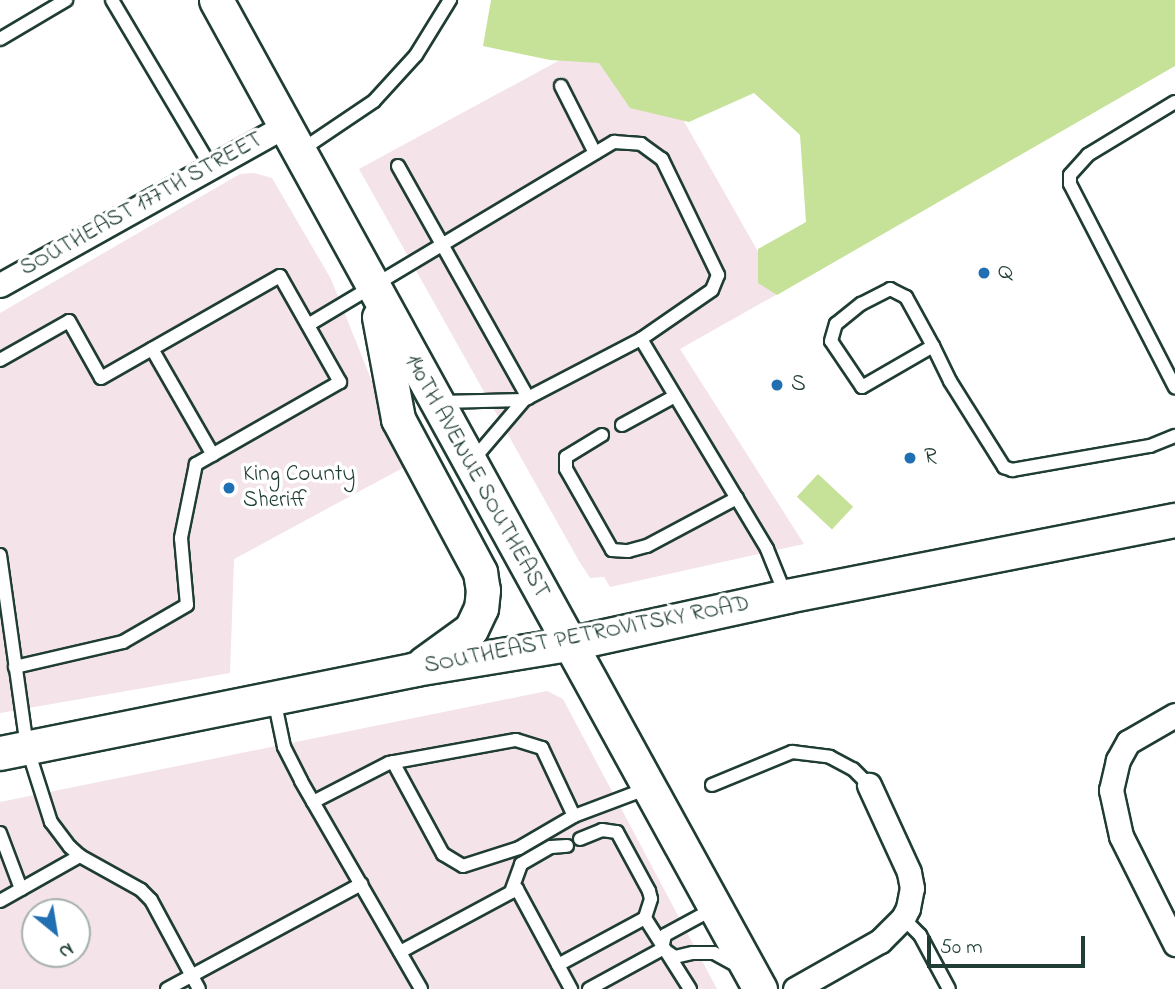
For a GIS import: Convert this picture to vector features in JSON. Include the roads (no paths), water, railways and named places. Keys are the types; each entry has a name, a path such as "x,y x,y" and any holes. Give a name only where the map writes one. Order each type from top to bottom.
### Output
{"main road":[{"name":"140TH AVENUE SOUTHEAST","path":"216,0 567,644 755,981"},
{"path":"373,288 398,419 480,572 483,590 481,608 471,629 415,669"},
{"name":"SOUTHEAST PETROVITSKY ROAD","path":"13,750 415,669 567,644 787,596 1175,520"}],"street":[{"name":"SOUTHEAST 177TH STREET","path":"0,285 211,167 292,139"},
{"path":"1175,715 1143,730 1128,742 1118,760 1111,790 1121,836 1175,944"},
{"path":"795,989 880,941 903,918 912,888 909,872 869,785"}],"lane":[{"path":"0,39 66,0"},
{"path":"112,0 211,167"},
{"path":"292,139 374,101 416,55 450,0"},
{"path":"561,86 595,153"},
{"path":"1175,102 1088,155 1070,175 1070,184 1175,387"},
{"path":"308,325 614,142 641,144 662,159 718,275 712,290 641,339 526,399 469,464"},
{"path":"398,166 526,399"},
{"path":"0,360 69,321 101,378 280,276 340,382 196,464 181,538 187,605 123,642 15,667"},
{"path":"933,346 862,387 831,341 836,324 861,304 890,289 906,297 933,346 950,381 1004,467 1012,470 1150,446 1175,436"},
{"path":"641,339 767,549 787,596"},
{"path":"152,349 213,455"},
{"path":"622,425 675,396"},
{"path":"435,402 526,399"},
{"path":"602,435 566,457 566,469 612,550 628,551 647,546 737,498"},
{"path":"0,555 15,667 13,750 51,822 69,847 141,890 151,900 199,989"},
{"path":"274,699 284,747 421,989"},
{"path":"313,802 393,762 516,740 542,748 574,816"},
{"path":"712,786 734,774 792,752 830,757 853,769 869,785"},
{"path":"393,762 443,854 457,864 472,866 498,853 520,848 574,816 648,788"},
{"path":"558,965 645,918 651,899 617,832 603,830 580,839"},
{"path":"0,833 6,861 21,889"},
{"path":"511,892 521,864 551,847 567,846"},
{"path":"0,901 80,856"},
{"path":"167,989 361,884"},
{"path":"400,952 517,889 571,989"},
{"path":"589,989 662,949 665,935 715,908"},
{"path":"645,918 662,949 679,969 690,989"},
{"path":"903,918 920,935 949,989"},
{"path":"662,949 675,957 693,953 714,953 755,981"}],"place":[{"name":"Q","path":"984,273"},
{"name":"S","path":"777,385"},
{"name":"R","path":"910,458"},
{"name":"King County Sheriff","path":"229,488"}]}
